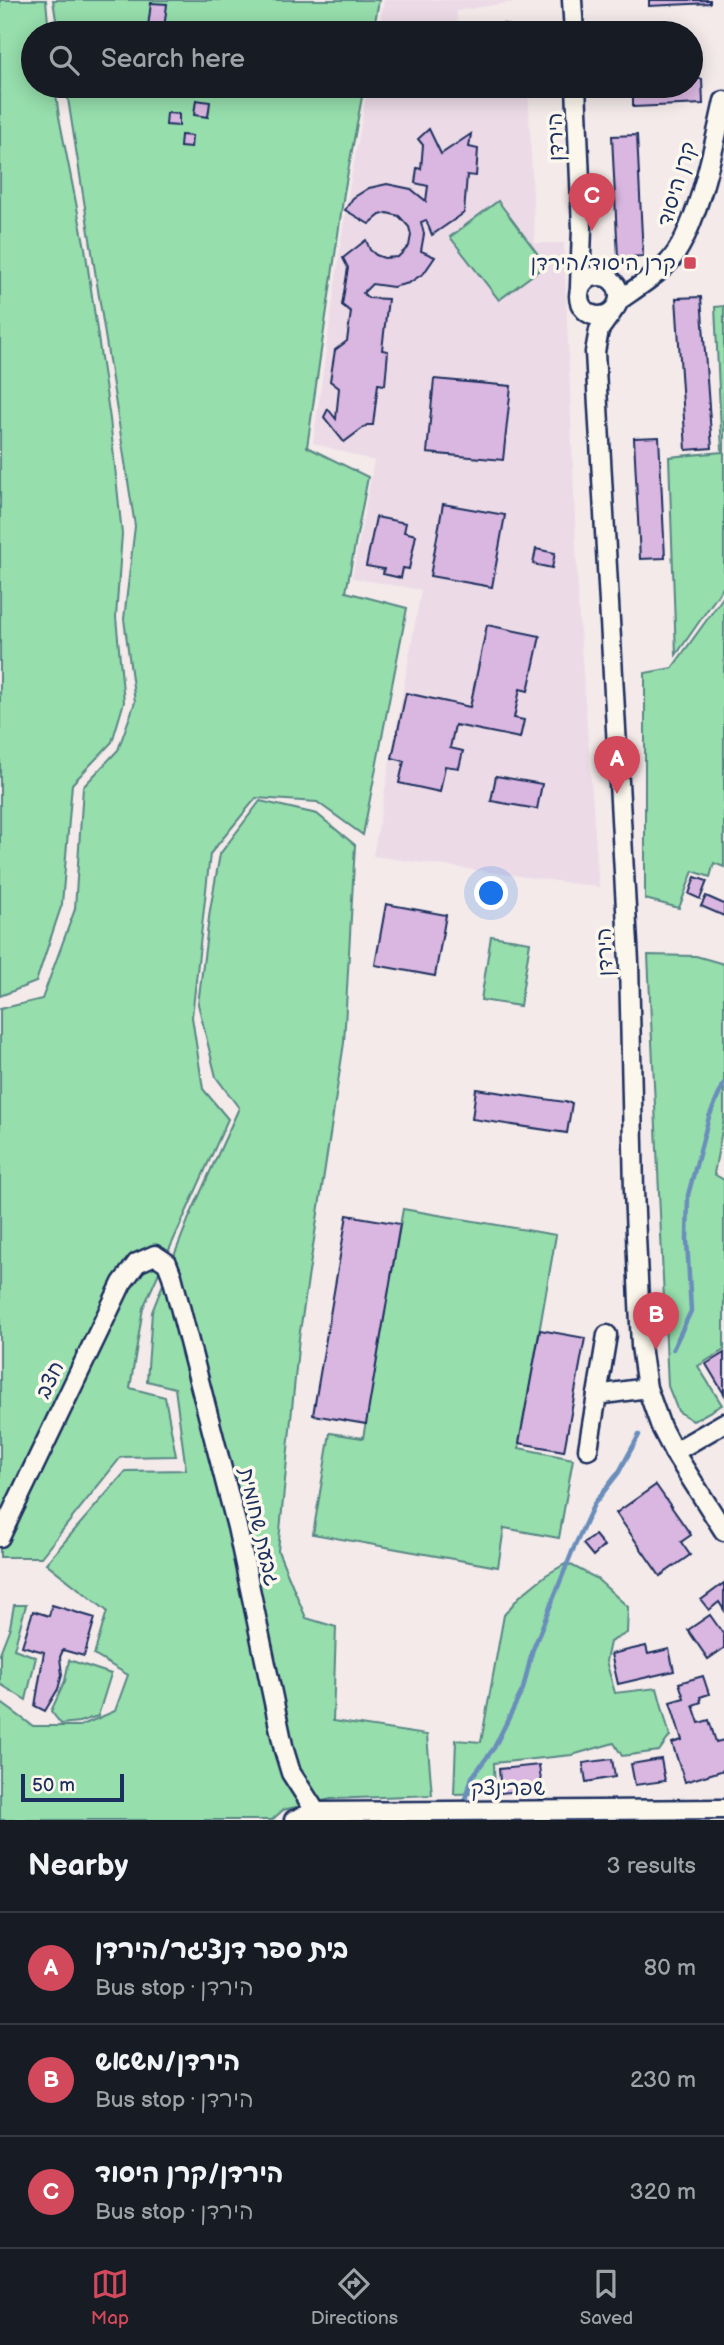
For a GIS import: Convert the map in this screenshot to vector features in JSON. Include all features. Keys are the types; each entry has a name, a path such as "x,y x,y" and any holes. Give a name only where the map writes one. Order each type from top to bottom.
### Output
{"street":[{"path":"572,0 573,21"},
{"name":"הירדן","path":"577,98 582,228 580,287"},
{"name":"קרן היסוד","path":"615,306 669,263 688,231 724,101"},
{"name":"הירדן","path":"582,228 590,258 607,278"},
{"path":"607,278 618,290 615,306 598,316 586,312 579,300 580,287 590,277 607,278 626,281 638,280 657,272"},
{"name":"הירדן","path":"594,352 599,330 615,306"},
{"name":"הירדן","path":"582,307 594,352 629,962 639,1315 648,1388 661,1427 724,1531"},
{"name":"חצב","path":"0,1537 122,1283 136,1263 155,1255"},
{"name":"גבעת שחומית","path":"155,1255 167,1263 173,1276 237,1527 284,1750 291,1773 316,1812"},
{"path":"588,1449 607,1335"},
{"path":"597,1395 648,1388"},
{"path":"674,1452 724,1423"},
{"name":"שפרינצק","path":"294,1820 316,1812 724,1809"}],"shaded area":[{"path":"384,0 526,0 457,11 457,21 380,21"},
{"path":"366,98 529,98 535,243 564,243 579,618 599,887 373,856 421,590 352,578 374,461 313,443 346,206"}],"green space":[{"path":"0,0 46,0 48,21 21,21 21,98 57,98 85,248 110,419 122,534 116,617 124,702 112,742 72,784 62,904 36,982 0,996"},
{"path":"53,0 379,0 375,21 56,21"},
{"path":"68,98 362,98 344,193 307,447 368,477 346,592 407,608 363,835 317,802 256,798 210,854 192,1017 203,1089 228,1119 143,1308 130,1388 165,1397 176,1456 121,1457 41,1557 0,1557 0,1009 42,999 75,909 83,787 118,750 135,702 124,619 135,526"},
{"path":"498,201 546,265 499,300 450,237"},
{"path":"724,306 724,586 676,655 669,457 722,452 715,307"},
{"path":"724,596 724,867 714,863 710,877 693,871 679,908 645,899 645,673 672,668"},
{"path":"260,801 317,814 355,845 344,1043 299,1338 278,1551 306,1618 336,1627 333,1721 427,1735 432,1795 331,1799 283,1810 272,1820 0,1820 0,1702 33,1726 80,1726 115,1711 128,1675 94,1655 107,1611 46,1563 126,1471 186,1470 175,1388 147,1381 152,1312 189,1218 239,1108 216,1077 198,1004 220,854"},
{"path":"491,936 530,942 520,1006 481,1000"},
{"path":"648,955 696,956 724,964 724,1119 714,1174 724,1180 724,1350 698,1366 722,1405 693,1421 678,1411 668,1386"},
{"path":"403,1209 556,1235 519,1448 573,1459 559,1538 504,1528 498,1567 313,1534 330,1433 363,1438"},
{"path":"567,1563 596,1578 628,1607 627,1633 610,1642 606,1661 615,1693 657,1688 670,1736 659,1751 622,1756 614,1743 572,1755 494,1763 495,1793 454,1794 456,1740 481,1742 504,1615 519,1597 546,1575"},
{"path":"14,1605 26,1605 14,1649 36,1657 26,1700 0,1684 0,1653 10,1627"},
{"path":"69,1660 111,1674 98,1716 61,1724 51,1711 65,1681"}],"building":[{"path":"649,0 710,0 710,3 649,6"},
{"path":"151,3 167,4 165,21 149,21"},
{"path":"633,98 703,98 703,104 633,107"},
{"path":"196,100 210,102 208,117 194,115"},
{"path":"167,113 179,114 179,126 166,125"},
{"path":"429,129 441,154 471,134 469,147 478,149 476,176 467,175 464,213 432,235 426,220 421,222 424,234 421,251 435,257 424,273 409,283 393,287 372,284 363,293 368,298 388,299 382,350 388,351 385,385 378,384 373,425 367,425 344,442 324,417 328,409 336,419 339,388 330,381 335,350 347,341 351,312 342,305 348,268 343,258 366,240 370,250 376,255 384,258 398,257 409,246 411,235 409,227 399,216 387,213 369,224 345,210 353,198 369,188 387,184 411,189 426,201 428,186 415,183 417,168 421,169 423,145 418,139"},
{"path":"181,135 192,136 191,148 180,147"},
{"path":"637,135 643,256 618,258 612,136"},
{"path":"701,297 712,448 686,450 676,298"},
{"path":"434,379 511,386 503,460 427,453"},
{"path":"659,437 665,558 640,559 634,438"},
{"path":"443,504 505,515 492,587 430,576"},
{"path":"376,517 406,523 404,532 416,535 409,569 403,568 401,578 383,574 384,569 366,566"},
{"path":"536,549 555,553 552,568 533,564"},
{"path":"487,625 540,636 528,691 520,689 514,718 524,720 520,738 455,725 450,748 463,751 459,768 445,766 440,792 399,783 404,761 392,758 406,693 470,707"},
{"path":"496,776 542,784 537,809 491,801"},
{"path":"695,877 707,881 700,899 689,894"},
{"path":"706,896 724,904 724,916 701,906"},
{"path":"386,904 446,915 435,976 375,965"},
{"path":"476,1089 572,1103 567,1133 472,1119"},
{"path":"347,1215 400,1224 366,1424 313,1415"},
{"path":"540,1330 585,1338 564,1451 519,1443"},
{"path":"724,1353 724,1394 706,1364"},
{"path":"656,1485 691,1535 681,1542 690,1555 660,1576 616,1513"},
{"path":"595,1535 604,1546 593,1556 583,1544"},
{"path":"724,1583 724,1610 719,1602 709,1610 701,1600"},
{"path":"52,1605 95,1618 84,1656 63,1650 60,1657 62,1675 58,1689 45,1711 35,1706 44,1652 22,1646 33,1611 49,1616"},
{"path":"710,1615 724,1635 724,1648 708,1659 688,1630"},
{"path":"646,1646 648,1654 669,1649 674,1671 618,1684 611,1654"},
{"path":"703,1676 709,1694 700,1697 701,1702 693,1705 699,1723 709,1720 716,1742 724,1740 724,1770 685,1782 672,1743 682,1740 670,1702 684,1698 679,1683"},
{"path":"612,1759 615,1777 586,1782 583,1763"},
{"path":"661,1759 665,1781 635,1785 631,1764"},
{"path":"539,1765 542,1789 501,1793 499,1769"}],"waterway":[{"path":"673,1349 691,1311 687,1240 688,1195 709,1117 724,1083"},
{"path":"464,1806 472,1777 494,1748 523,1689 532,1652 594,1504 619,1472 639,1435"}],"place":[{"name":"הירדן/קרן היסוד","path":"592,231"},
{"name":"קרן היסוד/הירדן","path":"690,263"},
{"name":"בית ספר דנציגר/הירדן","path":"617,794"},
{"name":"הירדן/משאש","path":"656,1350"}]}
